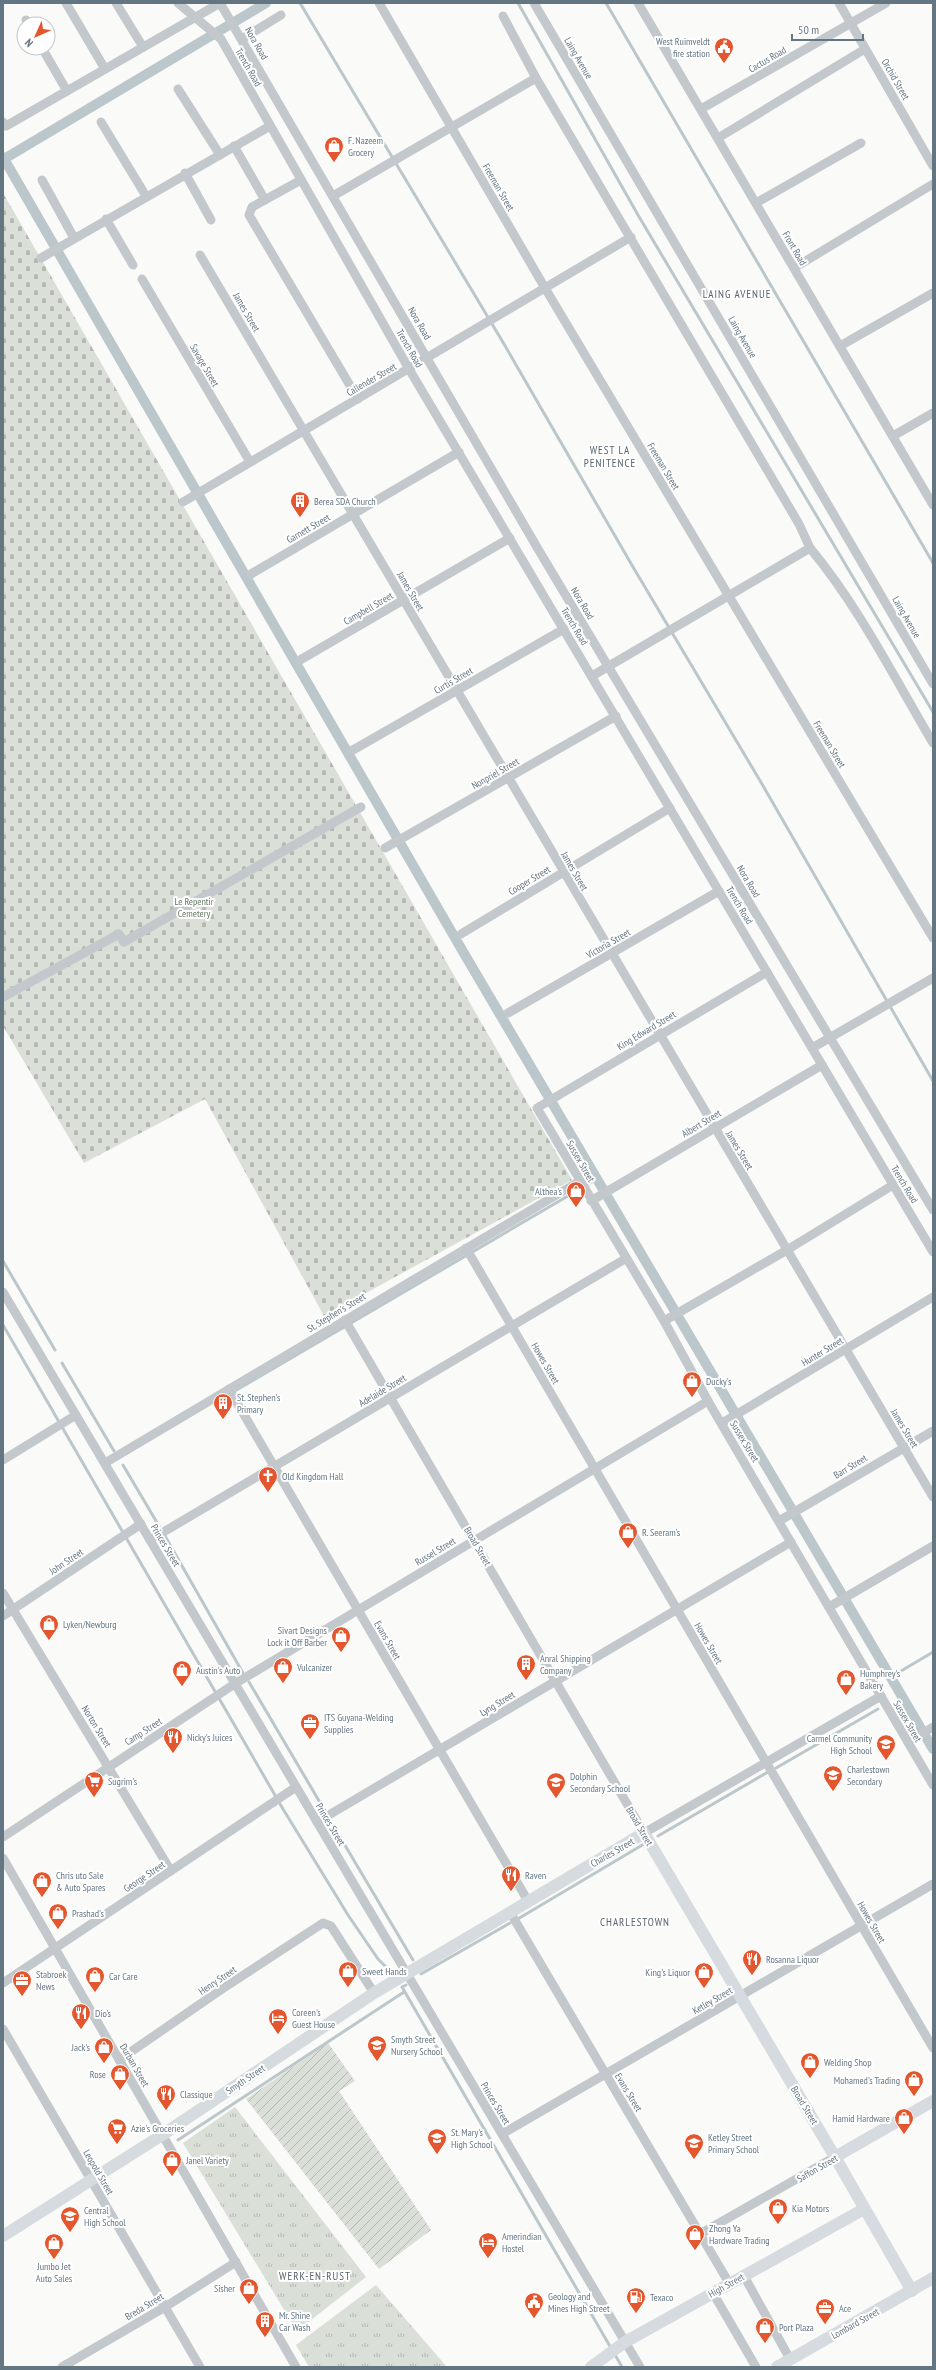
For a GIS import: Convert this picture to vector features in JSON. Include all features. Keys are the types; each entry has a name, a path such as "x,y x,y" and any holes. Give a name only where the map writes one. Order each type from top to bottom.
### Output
{"main road":[{"name":"Charles Street","path":"407,1973 644,1833"},
{"name":"Broad Street","path":"644,1833 835,2157 912,2291"},
{"name":"Smyth Street","path":"3,2236 162,2135 374,1993 407,1973"},
{"name":"Saffon Street","path":"835,2157 933,2101"},
{"name":"High Street","path":"595,2364 625,2342 864,2208"},
{"name":"Lombard Street","path":"777,2367 933,2278"}],"street":[{"path":"66,3 105,69"},
{"path":"116,3 143,47"},
{"name":"Trench Road","path":"178,3 221,39 409,369 933,1252"},
{"path":"4,124 67,91 220,3"},
{"name":"Nora Road","path":"220,3 427,358 829,1038 933,1210"},
{"name":"Freeman Street","path":"379,3 546,288 933,938"},
{"name":"Laing Avenue","path":"534,3 933,684"},
{"name":"Front Road","path":"638,3 933,505"},
{"name":"Orchid Street","path":"839,3 933,166"},
{"name":"Cactus Road","path":"701,109 886,3"},
{"path":"242,39 281,15"},
{"path":"503,16 536,78 631,237 798,524 810,548 832,575 859,617 933,743"},
{"path":"718,138 866,49"},
{"path":"47,56 67,91"},
{"path":"333,196 536,78"},
{"path":"178,89 220,155"},
{"path":"101,122 146,196"},
{"path":"41,258 185,173 270,126"},
{"path":"756,203 861,143"},
{"path":"234,146 265,200"},
{"path":"185,173 211,220"},
{"path":"42,180 74,238"},
{"path":"301,180 250,209 251,219 358,399"},
{"path":"794,268 933,184"},
{"path":"106,219 133,265"},
{"name":"Callender Street","path":"186,500 631,237"},
{"name":"James Street","path":"200,254 611,954 933,1497"},
{"name":"Savage Street","path":"142,279 250,462"},
{"path":"840,346 933,293"},
{"path":"893,436 933,413"},
{"name":"Garnett Street","path":"251,574 459,452"},
{"name":"Campbell Street","path":"300,660 510,538"},
{"path":"592,676 728,594 810,548"},
{"name":"Curtis Street","path":"353,750 564,629"},
{"name":"Nonpriel Street","path":"385,848 616,716"},
{"path":"3,997 119,934 124,942 361,807"},
{"name":"Cooper Street","path":"461,934 670,808"},
{"name":"Victoria Street","path":"508,1013 719,891"},
{"name":"King Edward Street","path":"537,1108 767,972"},
{"path":"812,1048 933,978"},
{"name":"Albert Street","path":"591,1201 822,1065"},
{"name":"Sussex Street","path":"537,1108 625,1259 664,1321 708,1401 726,1421 783,1519 791,1542 832,1605 881,1696 933,1785"},
{"name":"St. Stephen's Street","path":"105,1463 580,1181"},
{"path":"664,1321 787,1250 894,1185"},
{"name":"Howes Street","path":"466,1248 933,2048"},
{"name":"Adelaide Street","path":"150,1540 625,1259"},
{"name":"Princes Street","path":"4,1296 72,1417 105,1463 640,2367"},
{"name":"Hunter Street","path":"726,1421 933,1297"},
{"name":"Broad Street","path":"345,1320 644,1833"},
{"name":"Evans Street","path":"229,1389 528,1902"},
{"name":"Russel Street","path":"236,1683 708,1401"},
{"path":"3,1460 72,1417"},
{"name":"Barr Street","path":"783,1519 933,1431"},
{"name":"John Street","path":"3,1616 141,1524"},
{"name":"Lyng Street","path":"317,1822 791,1542"},
{"path":"832,1605 933,1546"},
{"name":"Norton Street","path":"3,1594 109,1766 171,1871"},
{"name":"Camp Street","path":"3,1837 236,1683"},
{"name":"Charles Street","path":"644,1833 881,1696"},
{"path":"908,1742 933,1727"},
{"name":"George Street","path":"3,1983 296,1787"},
{"name":"Durban Street","path":"3,1858 296,2367"},
{"name":"Ketley Street","path":"502,2134 933,1884"},
{"name":"Evans Street","path":"510,1912 729,2283"},
{"name":"Henry Street","path":"119,2060 323,1923 329,1924 374,1993"},
{"name":"Leopold Street","path":"3,2029 200,2367"},
{"name":"Saffon Street","path":"700,2234 835,2157"},
{"name":"Breda Street","path":"62,2367 165,2307 236,2262"},
{"path":"744,2276 790,2359"},
{"path":"713,2293 756,2367"}],"green space":[{"name":"Le Repentir Cemetery","path":"3,193 572,1180 324,1316 205,1099 84,1163 3,1026"},
{"path":"328,2043 355,2081 339,2091 431,2230 379,2269 246,2099"},
{"path":"235,2107 366,2277 297,2331 183,2143"},
{"path":"376,2285 447,2367 309,2367 296,2345"}],"waterway":[{"path":"4,159 266,3"},
{"path":"300,3 504,344 633,567 762,784 933,1081"},
{"path":"518,3 638,215 933,712"},
{"path":"606,3 933,563"},
{"path":"3,157 462,950 933,1749"},
{"path":"233,1392 597,1179"},
{"path":"3,1261 55,1350"},
{"path":"3,1325 283,1809 348,1915 378,1959 391,1972"},
{"path":"62,1363 114,1451"},
{"path":"123,1465 159,1526"},
{"path":"165,1536 243,1673"},
{"path":"891,1677 933,1652"},
{"path":"249,1682 325,1811"},
{"path":"776,1768 878,1709"},
{"path":"658,1836 768,1772"},
{"path":"330,1820 413,1960"},
{"path":"516,1920 644,1844"},
{"path":"421,1974 510,1923"},
{"path":"406,1985 402,1987 611,2348"},
{"path":"178,2140 404,1992"},
{"path":"614,2353 622,2367"}],"place":[{"name":"West Ruimveldt fire station","path":"724,64"},
{"name":"F. Nazeem Grocery","path":"334,163"},
{"name":"Berea SDA Church","path":"300,518"},
{"name":"Althea's","path":"576,1208"},
{"name":"Ducky's","path":"692,1398"},
{"name":"St. Stephen's Primary","path":"223,1420"},
{"name":"Old Kingdom Hall","path":"268,1493"},
{"name":"R. Seeram’s","path":"628,1549"},
{"name":"Lyken/Newburg","path":"49,1641"},
{"name":"Sivart Designs Lock it Off Barber","path":"341,1653"},
{"name":"Anral Shipping Company","path":"526,1681"},
{"name":"Vulcanizer","path":"283,1684"},
{"name":"Austin's Auto","path":"182,1687"},
{"name":"Humphrey's Bakery","path":"846,1696"},
{"name":"ITS Guyana-Welding Supplies","path":"310,1740"},
{"name":"Nicky's Juices","path":"173,1754"},
{"name":"Carmel Community High School","path":"886,1761"},
{"name":"Charlestown Secondary","path":"833,1792"},
{"name":"Sugrim's","path":"94,1798"},
{"name":"Dolphin Secondary School","path":"556,1799"},
{"name":"Raven","path":"511,1892"},
{"name":"Chris uto Sale & Auto Spares","path":"42,1898"},
{"name":"Prashad's","path":"58,1930"},
{"name":"Rosanna Liquor","path":"752,1976"},
{"name":"Sweet Hands","path":"348,1988"},
{"name":"King's Liquor","path":"704,1989"},
{"name":"Car Care","path":"95,1993"},
{"name":"Stabroek News","path":"22,1997"},
{"name":"Dio's","path":"81,2030"},
{"name":"Coreen's Guest House","path":"278,2035"},
{"name":"Smyth Street Nursery School","path":"377,2062"},
{"name":"Jack's","path":"104,2064"},
{"name":"Welding Shop","path":"810,2079"},
{"name":"Rose","path":"120,2091"},
{"name":"Mohamed's Trading","path":"914,2097"},
{"name":"Classique","path":"166,2111"},
{"name":"Hamid Hardware","path":"904,2135"},
{"name":"Azie's Groceries","path":"117,2145"},
{"name":"St. Mary's High School","path":"437,2155"},
{"name":"Ketley Street Primary School","path":"694,2160"},
{"name":"Janel Variety","path":"172,2177"},
{"name":"Kia Motors","path":"778,2225"},
{"name":"Central High School","path":"70,2233"},
{"name":"Zhong Ya Hardware Trading","path":"695,2251"},
{"name":"Amerindian Hostel","path":"488,2259"},
{"name":"Jumbo Jet Auto Sales","path":"54,2260"},
{"name":"Sisher","path":"249,2305"},
{"name":"Texaco","path":"636,2314"},
{"name":"Geology and Mines High Street","path":"534,2319"},
{"name":"Ace","path":"825,2325"},
{"name":"Mr. Shine Car Wash","path":"265,2338"},
{"name":"Port Plaza","path":"765,2344"}],"district":[{"name":"LAING AVENUE","path":"737,294"},
{"name":"WEST LA PENITENCE","path":"610,456"},
{"name":"CHARLESTOWN","path":"635,1922"},
{"name":"WERK-EN-RUST","path":"315,2276"}]}
